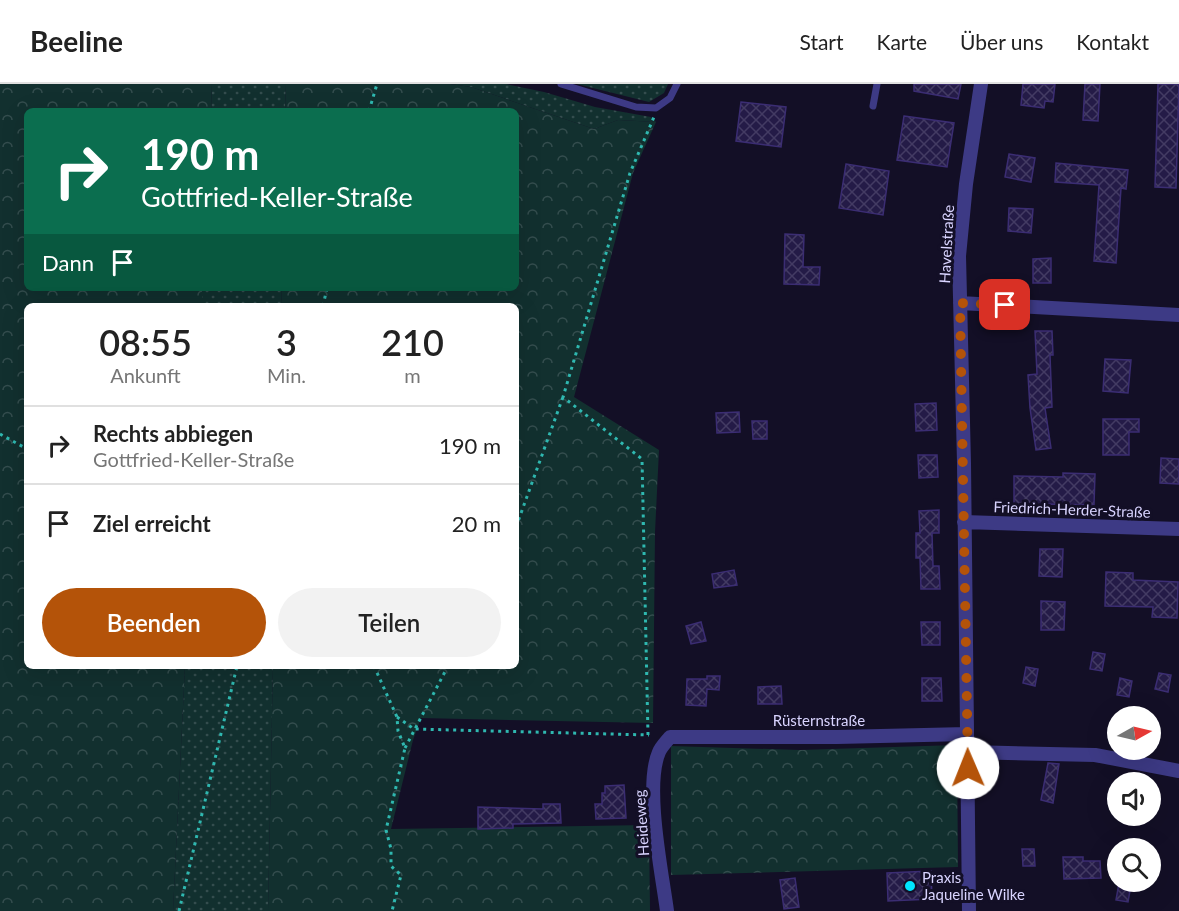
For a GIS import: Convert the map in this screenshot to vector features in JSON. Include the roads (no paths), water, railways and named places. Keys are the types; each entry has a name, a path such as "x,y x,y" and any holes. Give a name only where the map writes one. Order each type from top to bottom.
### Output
{"street":[{"name":"Havelstraße","path":"969,911 960,230 981,84"},
{"path":"960,303 1179,315"},
{"name":"Friedrich-Herder-Straße","path":"964,522 1179,529"},
{"name":"Rüsternstraße","path":"670,737 967,734"},
{"name":"Heideweg","path":"667,911 653,795 659,752 670,737"},
{"path":"968,752 1095,755 1179,771"}],"lane":[{"path":"561,84 636,107 656,108 670,98 677,84"},
{"path":"873,106 877,84"}],"place":[{"name":"Praxis Jaqueline Wilke","path":"910,886"}]}
